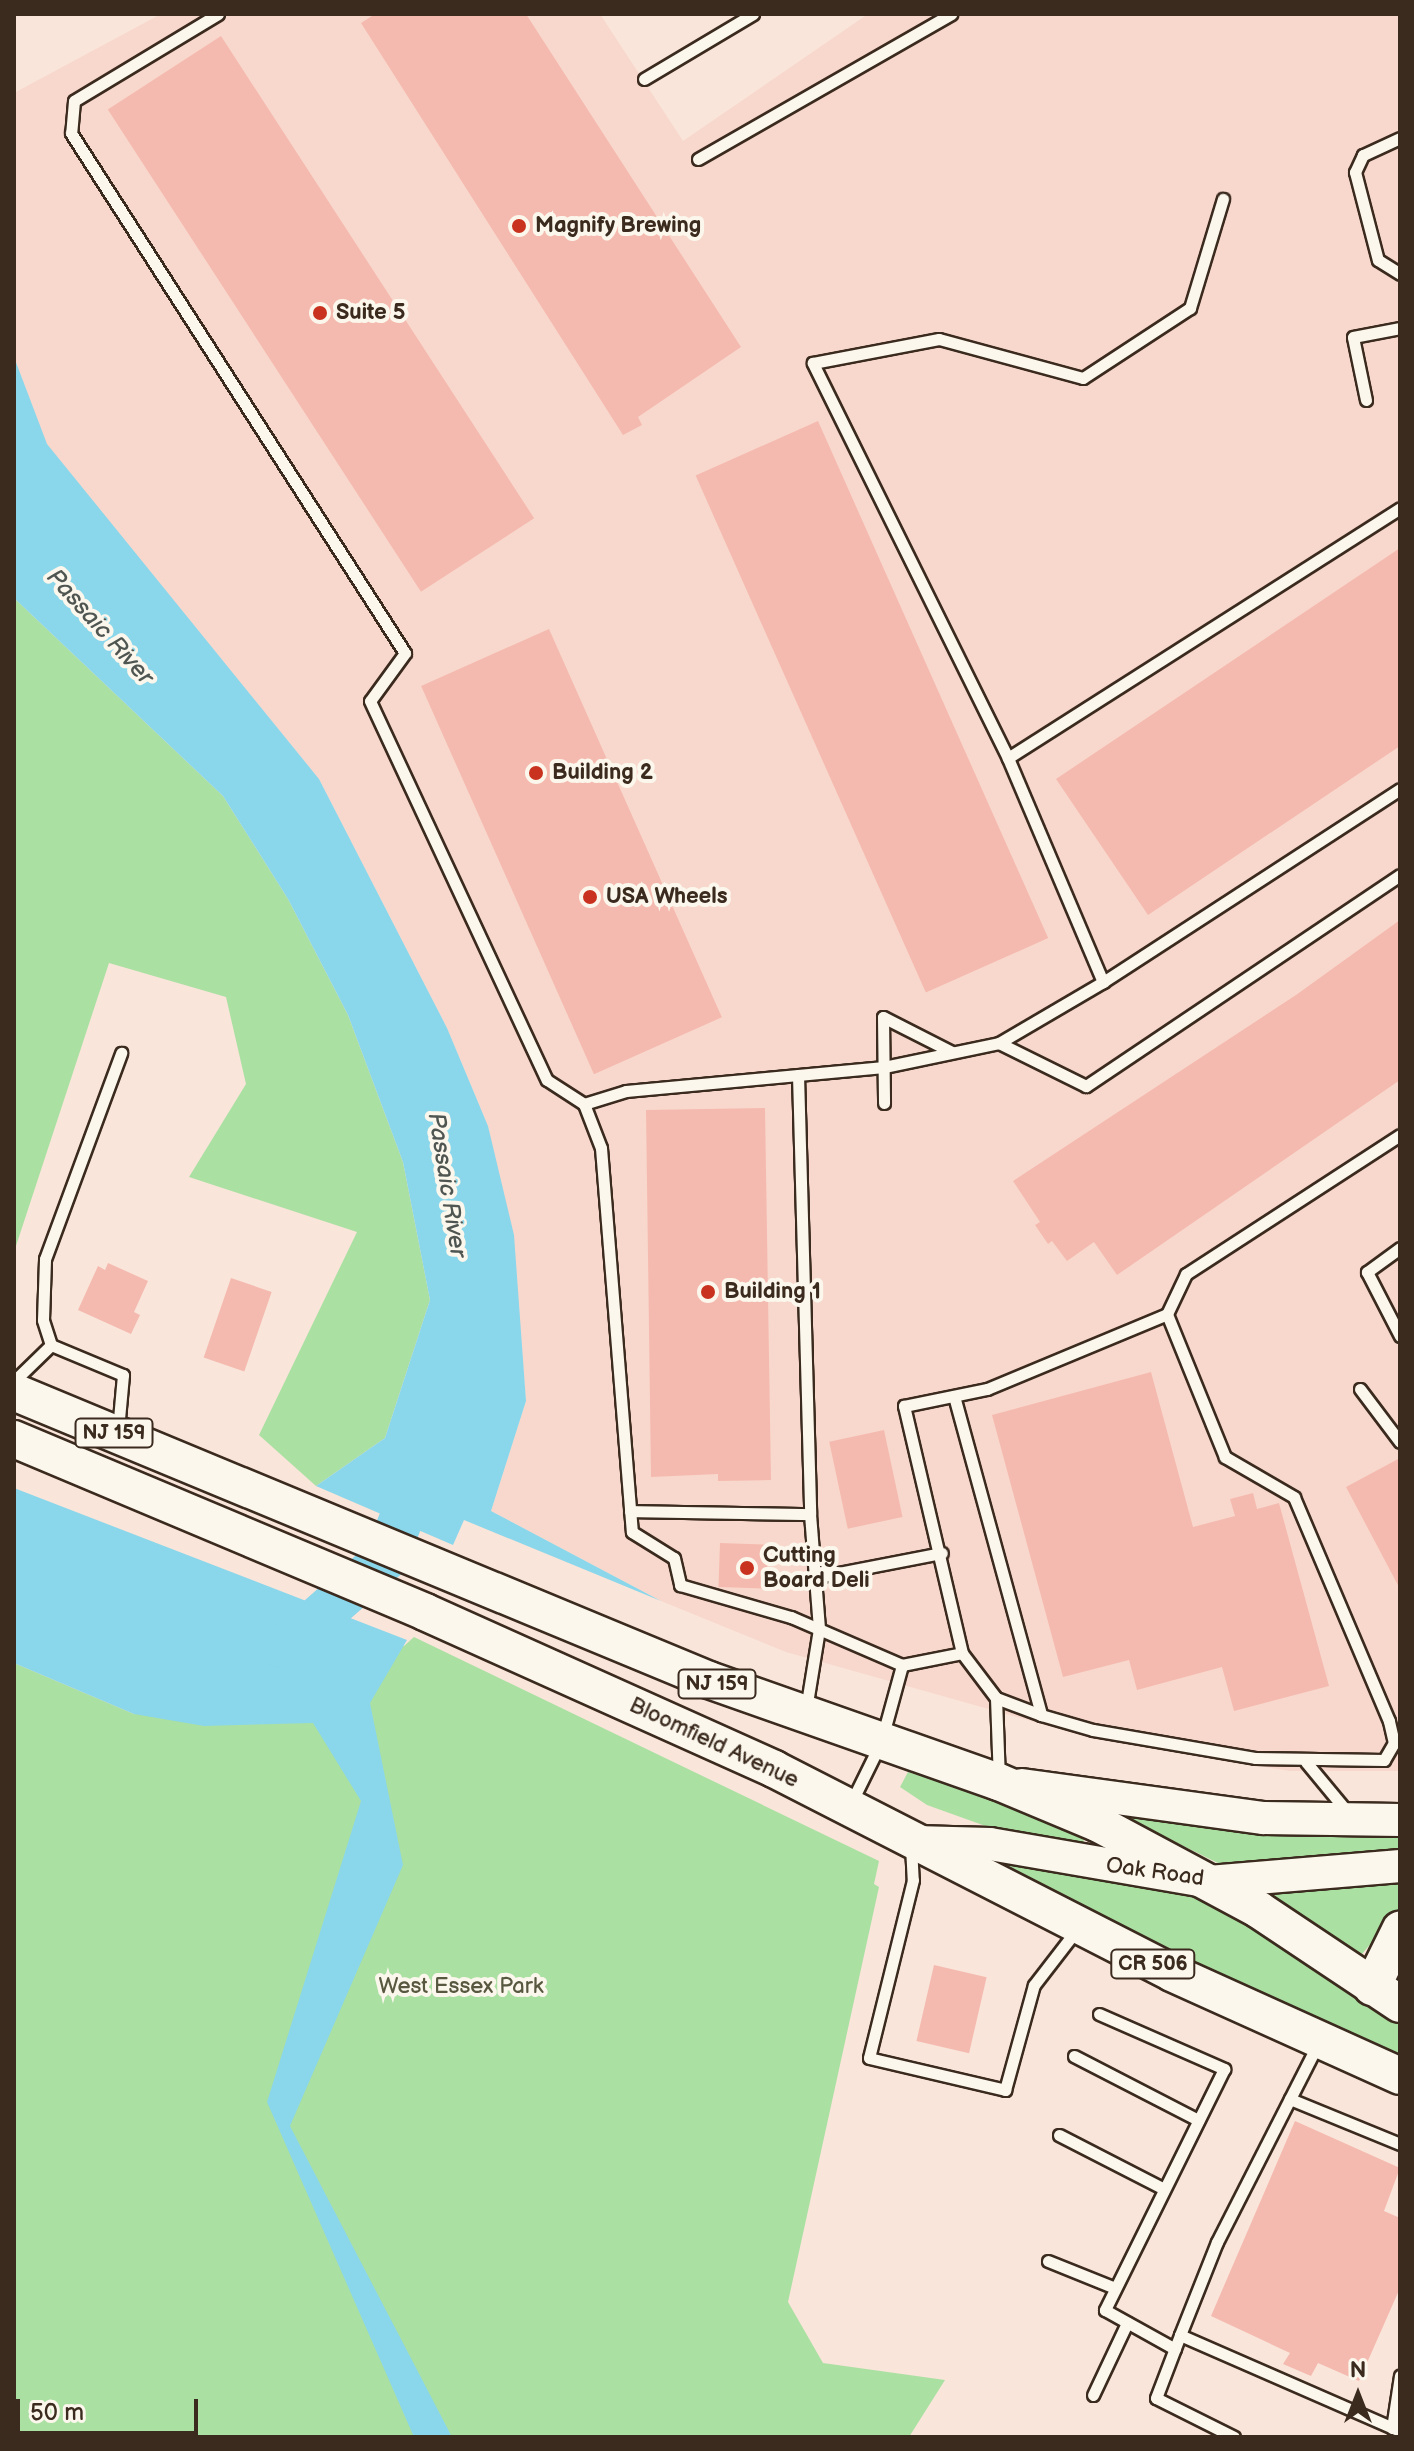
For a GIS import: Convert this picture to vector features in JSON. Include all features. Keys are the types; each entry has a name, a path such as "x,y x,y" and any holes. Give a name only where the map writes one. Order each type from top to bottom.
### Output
{"main road":[{"name":"NJ 159","path":"14,1392 805,1716 999,1782"},
{"name":"Bloomfield Avenue","path":"14,1439 425,1612 849,1808 1079,1927 1400,2076"},
{"path":"999,1782 1097,1823 1209,1882 1386,1996 1400,1930"}],"street":[{"name":"NJ 159","path":"999,1782 1264,1818 1356,1822 1400,1820"},
{"name":"Oak Road","path":"910,1842 990,1844 1209,1882 1400,1866"}],"lane":[{"path":"218,14 74,101 71,133 405,653 370,701 547,1080 584,1104 601,1148 632,1532 674,1558 680,1585 819,1629 902,1665 962,1653"},
{"path":"644,79 753,14"},
{"path":"698,159 951,14"},
{"path":"1400,138 1363,155 1355,172 1378,260 1400,274"},
{"path":"1103,982 1008,758 813,363 939,339 1083,378 1190,308 1223,199"},
{"path":"1366,400 1353,337 1400,328"},
{"path":"1008,758 1400,508"},
{"path":"584,1104 626,1091 884,1067 999,1043 1103,982 1400,789"},
{"path":"999,1043 1086,1086 1400,875"},
{"path":"884,1103 883,1017 953,1052"},
{"path":"118,1435 123,1375 51,1345 43,1320 45,1259 121,1053"},
{"path":"798,1075 810,1514 819,1629 805,1716"},
{"path":"1167,1314 1225,1457 1294,1497 1389,1721 1394,1743 1384,1760 1306,1762 1108,1733 1041,1715 996,1698 962,1653 942,1553 904,1406 987,1389 1167,1314 1186,1274 1400,1135"},
{"path":"1400,1248 1367,1272 1400,1336"},
{"path":"14,1381 51,1345"},
{"path":"1360,1389 1400,1442"},
{"path":"954,1396 1041,1715"},
{"path":"630,1511 810,1514"},
{"path":"817,1577 942,1553"},
{"path":"849,1808 881,1742 902,1665"},
{"path":"996,1698 999,1782"},
{"path":"1306,1762 1356,1822"},
{"path":"910,1842 913,1880 869,2058 1005,2090 1034,1985 1079,1927"},
{"path":"1099,2014 1224,2069 1105,2310 1175,2349"},
{"path":"1234,2437 1156,2398 1217,2242 1320,2040"},
{"path":"1074,2056 1198,2120"},
{"path":"1290,2099 1400,2144"},
{"path":"1059,2135 1164,2189"},
{"path":"1048,2261 1115,2288"},
{"path":"1093,2395 1127,2323"},
{"path":"1180,2335 1396,2429 1400,2376"}],"shaded area":[{"path":"161,14 600,14 683,141 868,14 1400,14 1400,1771 1290,1771 1095,1739 786,1652 661,1601 491,1511 526,1401 520,1326 488,1126 447,1028 319,779 46,444 14,357 14,93"}],"green space":[{"path":"14,598 223,796 288,899 348,1015 403,1162 430,1300 385,1438 316,1486 259,1435 357,1232 189,1177 246,1084 226,997 109,963 14,1252"},
{"name":"West Essex Park","path":"414,1637 879,1861 874,1884 879,1887 788,2302 823,2363 945,2380 909,2437 14,2437 14,1663 134,1714 404,1646"},
{"path":"908,1772 997,1799 1081,1834 1085,1844 991,1828 927,1805 900,1787"},
{"path":"1114,1812 1275,1833 1400,1834 1400,1852 1220,1864"},
{"path":"990,1861 1192,1890 1400,2021 1400,2061 1138,1940"},
{"path":"1400,1876 1400,1909 1362,1954 1265,1894 1266,1888"}],"water":[{"path":"14,357 47,444 319,779 447,1028 488,1126 514,1235 526,1401 491,1511 661,1601 464,1520 453,1545 316,1486 385,1438 430,1300 403,1162 348,1015 288,899 223,796 14,598"},
{"path":"14,1488 407,1640 370,1703 403,1865 290,2126 452,2437 414,2437 267,2102 361,1801 313,1723 204,1726 134,1714 14,1663"}],"building":[{"path":"375,14 526,14 741,347 638,417 642,425 623,435 361,23"},
{"name":"Suite 5","path":"221,36 534,518 421,592 108,110"},
{"path":"818,421 1048,938 926,993 696,476"},
{"path":"1400,548 1400,746 1148,915 1056,779"},
{"name":"Building 2","path":"549,629 722,1017 594,1074 421,686"},
{"path":"1400,920 1400,1080 1117,1275 1094,1242 1067,1261 1052,1241 1048,1244 1035,1225 1040,1222 1013,1181 1296,995"},
{"name":"Building 1","path":"765,1108 771,1480 718,1481 718,1474 651,1477 646,1110"},
{"path":"108,1263 148,1281 134,1312 140,1315 131,1334 78,1310 98,1266 105,1270"},
{"path":"231,1278 272,1292 244,1371 204,1357"},
{"path":"1151,1372 1193,1527 1235,1516 1230,1499 1253,1493 1257,1509 1279,1503 1329,1686 1234,1711 1222,1667 1137,1690 1129,1660 1063,1677 992,1415"},
{"path":"884,1430 903,1517 848,1529 829,1442"},
{"path":"1400,1458 1400,1589 1346,1487"},
{"name":"Cutting Board Deli","path":"720,1543 768,1545 766,1589 718,1587"},
{"path":"934,1965 987,1977 969,2053 916,2041"},
{"path":"1295,2121 1400,2168 1384,2211 1400,2218 1400,2288 1359,2381 1318,2363 1311,2376 1283,2364 1290,2353 1211,2316"}],"waterway":[{"name":"Passaic River","path":"280,1646 286,1646 386,1558 421,1468"}],"place":[{"name":"Magnify Brewing","path":"519,226"},
{"name":"Suite 5","path":"320,313"},
{"name":"Building 2","path":"536,773"},
{"name":"USA Wheels","path":"590,897"},
{"name":"Building 1","path":"708,1292"},
{"name":"Cutting Board Deli","path":"747,1568"}]}
